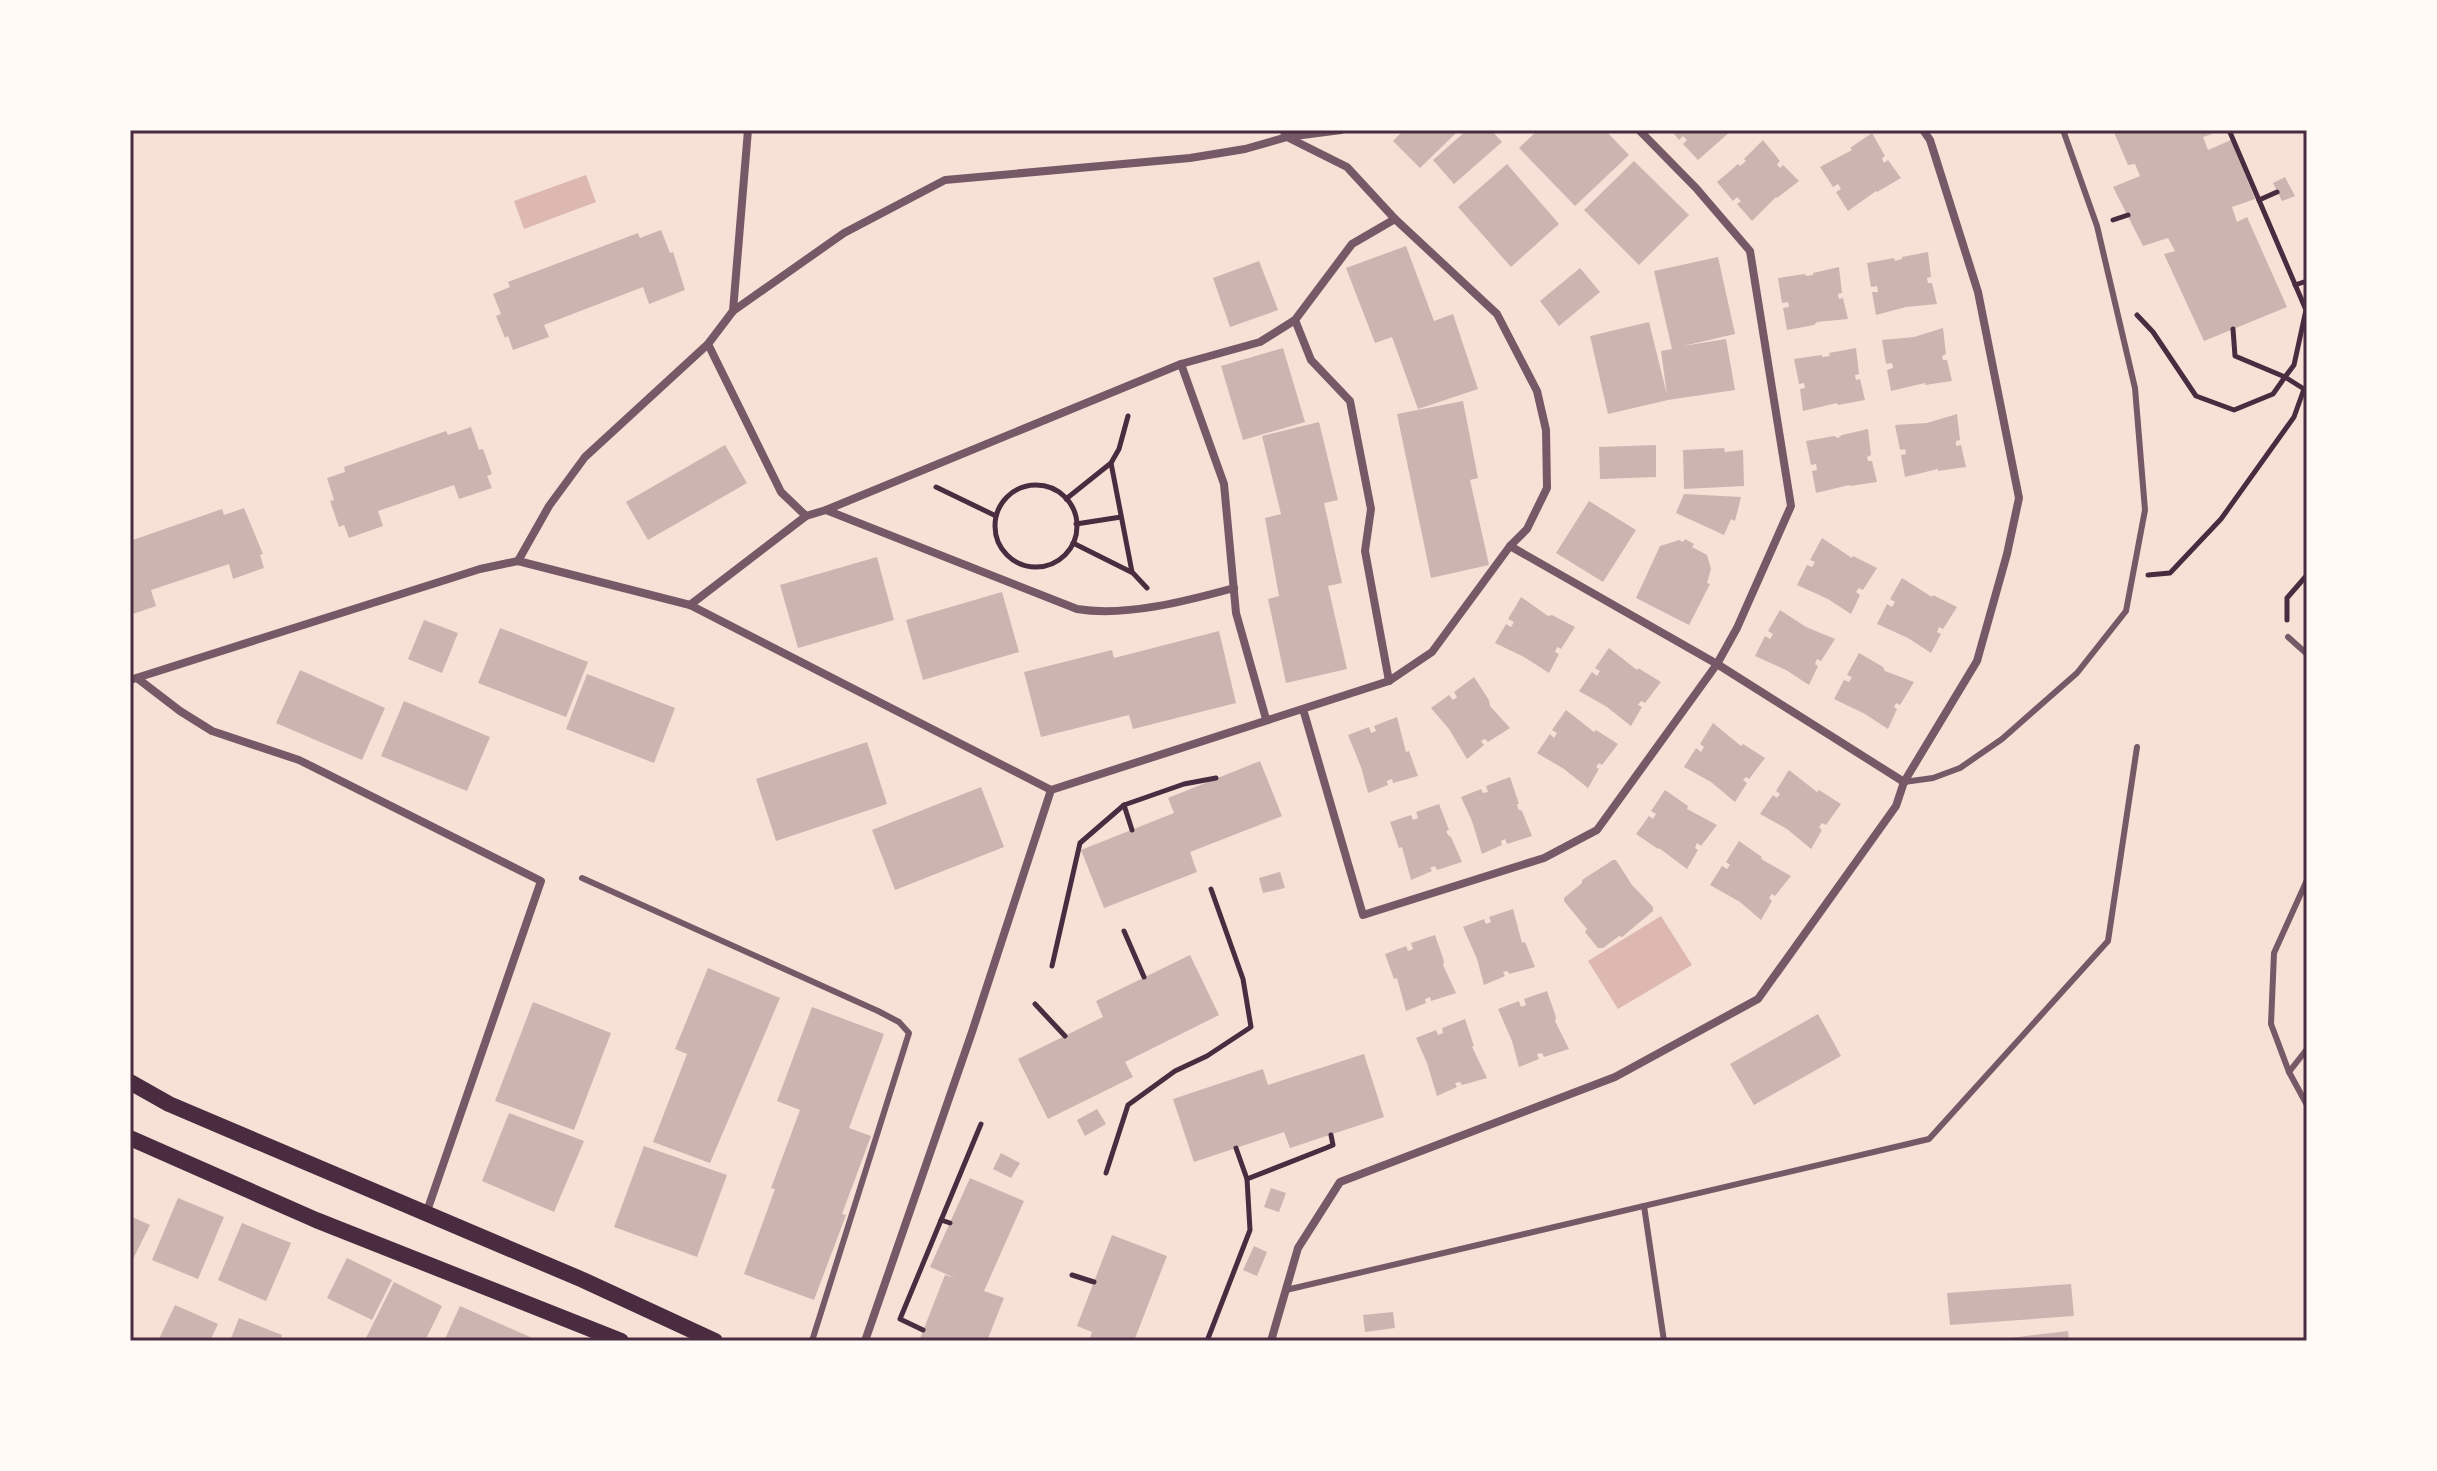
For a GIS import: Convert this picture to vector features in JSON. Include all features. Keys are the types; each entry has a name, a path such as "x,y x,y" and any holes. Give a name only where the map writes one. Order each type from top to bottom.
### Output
{"main road":[{"path":"130,1082 169,1104 583,1280 715,1341"},
{"path":"130,1138 316,1220 621,1341"}],"street":[{"path":"733,311 748,130"},
{"path":"518,561 549,506 585,457 708,344 733,311 844,233 945,180 1190,158 1245,149 1285,134 1341,130"},
{"path":"1303,709 1363,915 1544,858 1597,830 1717,664 1737,628 1791,506 1750,251 1696,188 1639,130"},
{"path":"1271,1341 1298,1248 1340,1182 1615,1077 1758,999 1896,806 1904,782 1977,661 2019,498 1978,292 1930,140 1923,130"},
{"path":"133,679 480,569 518,561 690,605 1051,790 1389,681 1432,652 1510,546 1527,529 1547,488 1546,430 1537,391 1497,314 1395,219 1347,167 1285,134"},
{"path":"690,605 806,516 1181,364 1260,342 1295,320 1352,244 1395,219"},
{"path":"1295,320 1311,360 1350,401 1371,509 1365,551 1389,681"},
{"path":"708,344 781,492 806,516"},
{"path":"1181,364 1224,484 1236,613 1266,719"},
{"path":"826,510 1077,609 1098,613 1195,599 1234,588"},
{"path":"1510,546 1717,664 1904,782"},
{"path":"133,679 212,731 299,760 541,881 426,1215"},
{"path":"865,1341 972,1032 1051,790"}],"lane":[{"path":"1904,782 1933,778 1960,768 2002,739 2077,673 2126,611 2145,510 2135,388 2097,226 2063,130"},
{"path":"2288,637 2307,654"},
{"path":"1286,1290 1929,1139 2108,941 2137,747"},
{"path":"582,878 878,1011 899,1022 909,1033 812,1341"},
{"path":"2307,880 2274,953 2271,1024 2289,1072 2307,1105"},
{"path":"2289,1072 2307,1049"},
{"path":"1644,1206 1664,1341"}],"path":[{"path":"2113,288 2153,332 2196,396 2234,410 2273,394 2294,365 2306,310 2229,130"},
{"path":"2259,200 2277,192"},
{"path":"2295,285 2307,281"},
{"path":"2133,575 2170,573 2221,519 2294,417 2304,389 2285,377 2235,356 2233,329"},
{"path":"1066,499 1111,463 1119,449 1128,416"},
{"path":"1111,463 1132,572"},
{"path":"906,477 925,481 996,516"},
{"path":"1035,485 1048,487 1066,499 1076,516 1076,524 1073,543 1065,555 1054,563 1028,567 1005,554 995,530 996,516 1010,494 1035,485"},
{"path":"1076,524 1121,517"},
{"path":"1073,543 1132,572 1150,591"},
{"path":"2288,637 2287,598 2307,575"},
{"path":"1052,966 1080,843 1124,805 1184,784 1216,778"},
{"path":"1124,805 1132,830"},
{"path":"1106,1173 1128,1105 1175,1071 1207,1056 1251,1027 1243,979 1211,889"},
{"path":"1124,931 1144,977"},
{"path":"1035,1004 1065,1036"},
{"path":"923,1330 900,1319 981,1124"},
{"path":"1247,1179 1333,1145 1331,1135"},
{"path":"1207,1341 1250,1230 1247,1179 1236,1148"},
{"path":"941,1220 950,1223"},
{"path":"1072,1275 1094,1282"}],"shaded area":[{"path":"586,175 596,202 524,229 514,201"},
{"path":"1661,916 1692,965 1618,1009 1588,961"}],"building":[{"path":"1404,130 1459,130 1420,168 1393,141"},
{"path":"1467,130 1491,130 1502,142 1454,184 1433,160"},
{"path":"1538,130 1605,130 1629,155 1575,206 1519,148"},
{"path":"1671,130 1732,130 1698,160 1683,144 1687,140 1683,136 1679,140"},
{"path":"2113,130 2210,130 2212,134 2203,137 2208,150 2231,140 2255,199 2232,207 2237,222 2247,217 2287,307 2204,341 2164,254 2175,251 2168,238 2143,246 2113,187 2140,176 2135,164 2128,165"},
{"path":"1872,133 1885,156 1882,158 1884,163 1888,160 1901,178 1848,211 1836,192 1841,189 1838,184 1833,187 1820,167 1852,150 1850,148"},
{"path":"1763,140 1780,161 1777,164 1780,168 1783,165 1799,181 1776,197 1752,221 1737,204 1741,201 1737,197 1733,201 1717,182 1746,161 1744,159"},
{"path":"1634,161 1689,215 1639,265 1584,210"},
{"path":"1507,164 1559,224 1511,267 1458,207"},
{"path":"2285,177 2295,196 2282,201 2273,183"},
{"path":"661,230 670,253 673,252 685,290 649,304 643,287 544,325 549,337 513,350 496,316 501,314 493,294 510,287 508,282 638,233 640,238"},
{"path":"1406,246 1434,321 1453,314 1478,389 1418,409 1392,337 1375,343 1346,268"},
{"path":"1928,252 1931,277 1927,278 1928,283 1932,283 1937,304 1906,307 1876,315 1872,292 1878,292 1877,286 1871,287 1867,263 1894,258 1895,261"},
{"path":"1718,257 1735,334 1683,346 1726,339 1735,390 1668,400 1608,414 1590,336 1649,322 1667,395 1661,351 1672,349 1654,271"},
{"path":"1259,261 1278,310 1230,327 1213,278"},
{"path":"1839,267 1842,293 1838,294 1839,299 1843,298 1848,319 1817,322 1787,330 1783,308 1789,307 1788,302 1782,303 1778,278 1813,275"},
{"path":"1580,268 1600,292 1559,326 1540,301"},
{"path":"1943,328 1946,354 1942,356 1943,360 1947,360 1952,381 1891,391 1887,370 1893,368 1892,363 1886,364 1882,340 1914,337"},
{"path":"1283,348 1305,422 1243,440 1221,366"},
{"path":"1856,348 1859,374 1855,375 1856,380 1860,379 1865,400 1803,411 1800,389 1805,388 1804,383 1799,384 1794,359 1830,356 1829,353"},
{"path":"1463,401 1478,478 1470,480 1489,565 1431,578 1397,414"},
{"path":"1957,414 1960,440 1956,441 1956,446 1961,445 1966,467 1938,469 1905,477 1901,455 1906,454 1905,449 1900,450 1895,425 1927,423"},
{"path":"1319,422 1338,500 1324,503 1342,583 1328,586 1347,669 1286,683 1268,599 1279,596 1265,518 1281,514 1262,436"},
{"path":"471,427 492,474 487,476 492,488 459,499 454,485 378,511 383,526 349,538 344,525 339,527 330,501 334,500 327,478 345,472 344,467 446,431 448,435"},
{"path":"1868,429 1871,455 1867,457 1868,461 1872,461 1877,482 1816,493 1812,471 1817,470 1816,464 1811,465 1806,441 1838,438"},
{"path":"725,445 747,483 648,540 626,502"},
{"path":"1656,445 1656,477 1600,479 1599,447"},
{"path":"1724,448 1725,452 1743,450 1744,486 1684,489 1683,450"},
{"path":"1684,494 1741,497 1735,521 1731,519 1724,535 1676,513"},
{"path":"1589,501 1636,530 1603,582 1556,553"},
{"path":"244,508 263,554 260,555 264,568 233,579 229,564 151,590 156,606 130,615 130,541 222,509 224,515"},
{"path":"1822,538 1852,558 1877,568 1863,590 1859,588 1856,592 1860,595 1851,614 1797,585 1807,565 1812,567 1815,562 1810,560"},
{"path":"1685,539 1707,555 1711,569 1707,583 1710,584 1689,625 1636,598 1660,546"},
{"path":"877,557 894,620 798,648 780,585"},
{"path":"1902,578 1932,597 1957,607 1943,629 1939,627 1937,632 1941,634 1931,653 1877,624 1887,604 1892,607 1895,602 1890,599"},
{"path":"1002,592 1019,652 923,680 906,620"},
{"path":"1521,597 1548,616 1552,615 1575,627 1561,649 1557,647 1555,652 1559,654 1549,673 1495,643 1506,624 1511,627 1514,622 1508,619"},
{"path":"1780,610 1806,627 1835,639 1821,661 1817,659 1815,664 1818,666 1809,685 1755,656 1765,636 1770,639 1773,634 1768,631"},
{"path":"424,620 458,633 442,673 408,659"},
{"path":"500,628 588,662 566,717 478,683"},
{"path":"1219,631 1236,703 1133,729 1129,715 1041,737 1024,672 1112,650 1114,658"},
{"path":"1609,648 1637,670 1661,682 1645,703 1641,701 1638,705 1642,707 1631,726 1579,691 1592,672 1597,676 1600,671 1595,668"},
{"path":"1859,653 1885,671 1914,682 1900,705 1896,703 1894,707 1897,709 1888,729 1834,699 1844,680 1849,682 1852,677 1847,675"},
{"path":"300,670 385,708 362,760 276,723"},
{"path":"587,674 675,708 654,763 566,729"},
{"path":"1474,677 1490,706 1510,728 1488,742 1485,739 1481,741 1484,745 1467,759 1449,729 1431,708 1449,695 1453,700 1457,697 1454,692"},
{"path":"404,701 490,737 467,791 381,756"},
{"path":"1566,710 1594,732 1596,730 1618,744 1602,765 1599,763 1596,767 1599,769 1588,788 1537,753 1550,734 1554,738 1557,733 1552,730"},
{"path":"1397,717 1406,752 1409,751 1418,776 1393,783 1392,779 1387,781 1388,785 1368,793 1348,735 1369,727 1371,733 1376,731 1374,726"},
{"path":"1713,723 1741,746 1743,744 1765,758 1749,779 1746,777 1743,780 1747,783 1735,802 1711,782 1684,767 1696,748 1701,752 1704,747 1700,744"},
{"path":"867,742 887,804 776,841 756,779"},
{"path":"1260,761 1282,816 1190,852 1197,872 1104,908 1081,850 1174,813 1168,798"},
{"path":"1789,770 1817,792 1819,790 1841,804 1826,825 1822,823 1819,827 1822,830 1811,849 1787,829 1760,814 1773,795 1777,798 1780,794 1776,791"},
{"path":"1510,777 1518,809 1522,811 1532,836 1507,844 1505,839 1501,841 1502,845 1482,854 1461,797 1481,789 1483,793 1488,792 1486,786"},
{"path":"981,787 1004,847 895,890 872,830"},
{"path":"1665,790 1688,806 1687,809 1717,825 1701,846 1697,843 1695,848 1698,850 1687,869 1636,834 1649,816 1653,819 1656,814 1651,811"},
{"path":"1439,804 1449,830 1446,831 1462,862 1437,870 1435,866 1430,868 1432,871 1411,880 1402,847 1399,848 1390,822 1411,815 1413,820 1418,818 1416,812"},
{"path":"1739,841 1761,859 1791,876 1775,896 1772,894 1769,898 1772,901 1761,920 1740,902 1710,885 1722,866 1727,869 1730,865 1726,862"},
{"path":"1613,860 1653,907 1653,911 1622,937 1598,948 1564,898 1582,880"},
{"path":"1280,872 1285,888 1263,893 1259,878"},
{"path":"1513,909 1522,943 1525,942 1535,967 1509,974 1508,971 1503,972 1505,976 1484,985 1463,927 1484,919 1486,924 1491,922 1489,917"},
{"path":"1435,935 1443,965 1456,993 1431,1001 1430,997 1425,999 1426,1003 1406,1011 1397,978 1394,979 1385,954 1406,946 1408,951 1413,949 1411,943"},
{"path":"1190,955 1219,1015 1125,1062 1133,1077 1048,1119 1018,1059 1103,1017 1096,1001"},
{"path":"708,968 780,998 710,1163 653,1142 687,1054 675,1049"},
{"path":"1547,991 1555,1021 1569,1049 1544,1057 1542,1053 1537,1054 1539,1059 1519,1067 1498,1009 1519,1001 1521,1007 1526,1005 1524,999"},
{"path":"533,1002 611,1033 574,1130 495,1101"},
{"path":"812,1007 884,1034 849,1128 871,1136 814,1300 744,1274 800,1110 777,1101"},
{"path":"1818,1014 1841,1056 1754,1105 1730,1064"},
{"path":"1465,1019 1472,1046 1487,1078 1462,1085 1455,1083 1457,1087 1437,1096 1416,1038 1436,1030 1438,1035 1443,1033 1442,1028"},
{"path":"1364,1054 1384,1117 1290,1148 1284,1132 1194,1162 1173,1099 1263,1069 1268,1085"},
{"path":"1097,1109 1106,1124 1085,1136 1077,1120"},
{"path":"509,1113 584,1141 554,1212 482,1181"},
{"path":"644,1146 727,1175 697,1257 614,1227"},
{"path":"1001,1153 1020,1163 1011,1178 993,1169"},
{"path":"970,1178 1024,1201 984,1291 1004,1298 987,1341 919,1341 945,1275 955,1278 930,1267"},
{"path":"1271,1188 1286,1193 1279,1212 1264,1207"},
{"path":"178,1198 224,1217 198,1279 152,1260"},
{"path":"130,1216 150,1225 130,1265"},
{"path":"242,1223 291,1243 266,1301 218,1280"},
{"path":"1112,1235 1167,1256 1134,1341 1089,1341 1092,1332 1077,1326"},
{"path":"1254,1246 1267,1252 1257,1276 1243,1270"},
{"path":"347,1258 392,1280 372,1320 327,1298"},
{"path":"394,1282 442,1306 425,1341 371,1341 366,1338"},
{"path":"2071,1284 2074,1316 1950,1325 1947,1293"},
{"path":"175,1305 218,1324 210,1341 158,1341"},
{"path":"460,1306 539,1341 444,1341"},
{"path":"1393,1312 1395,1328 1365,1332 1363,1315"},
{"path":"239,1318 282,1335 280,1341 230,1341"},
{"path":"2068,1331 2069,1341 2002,1341 2002,1339"}]}
